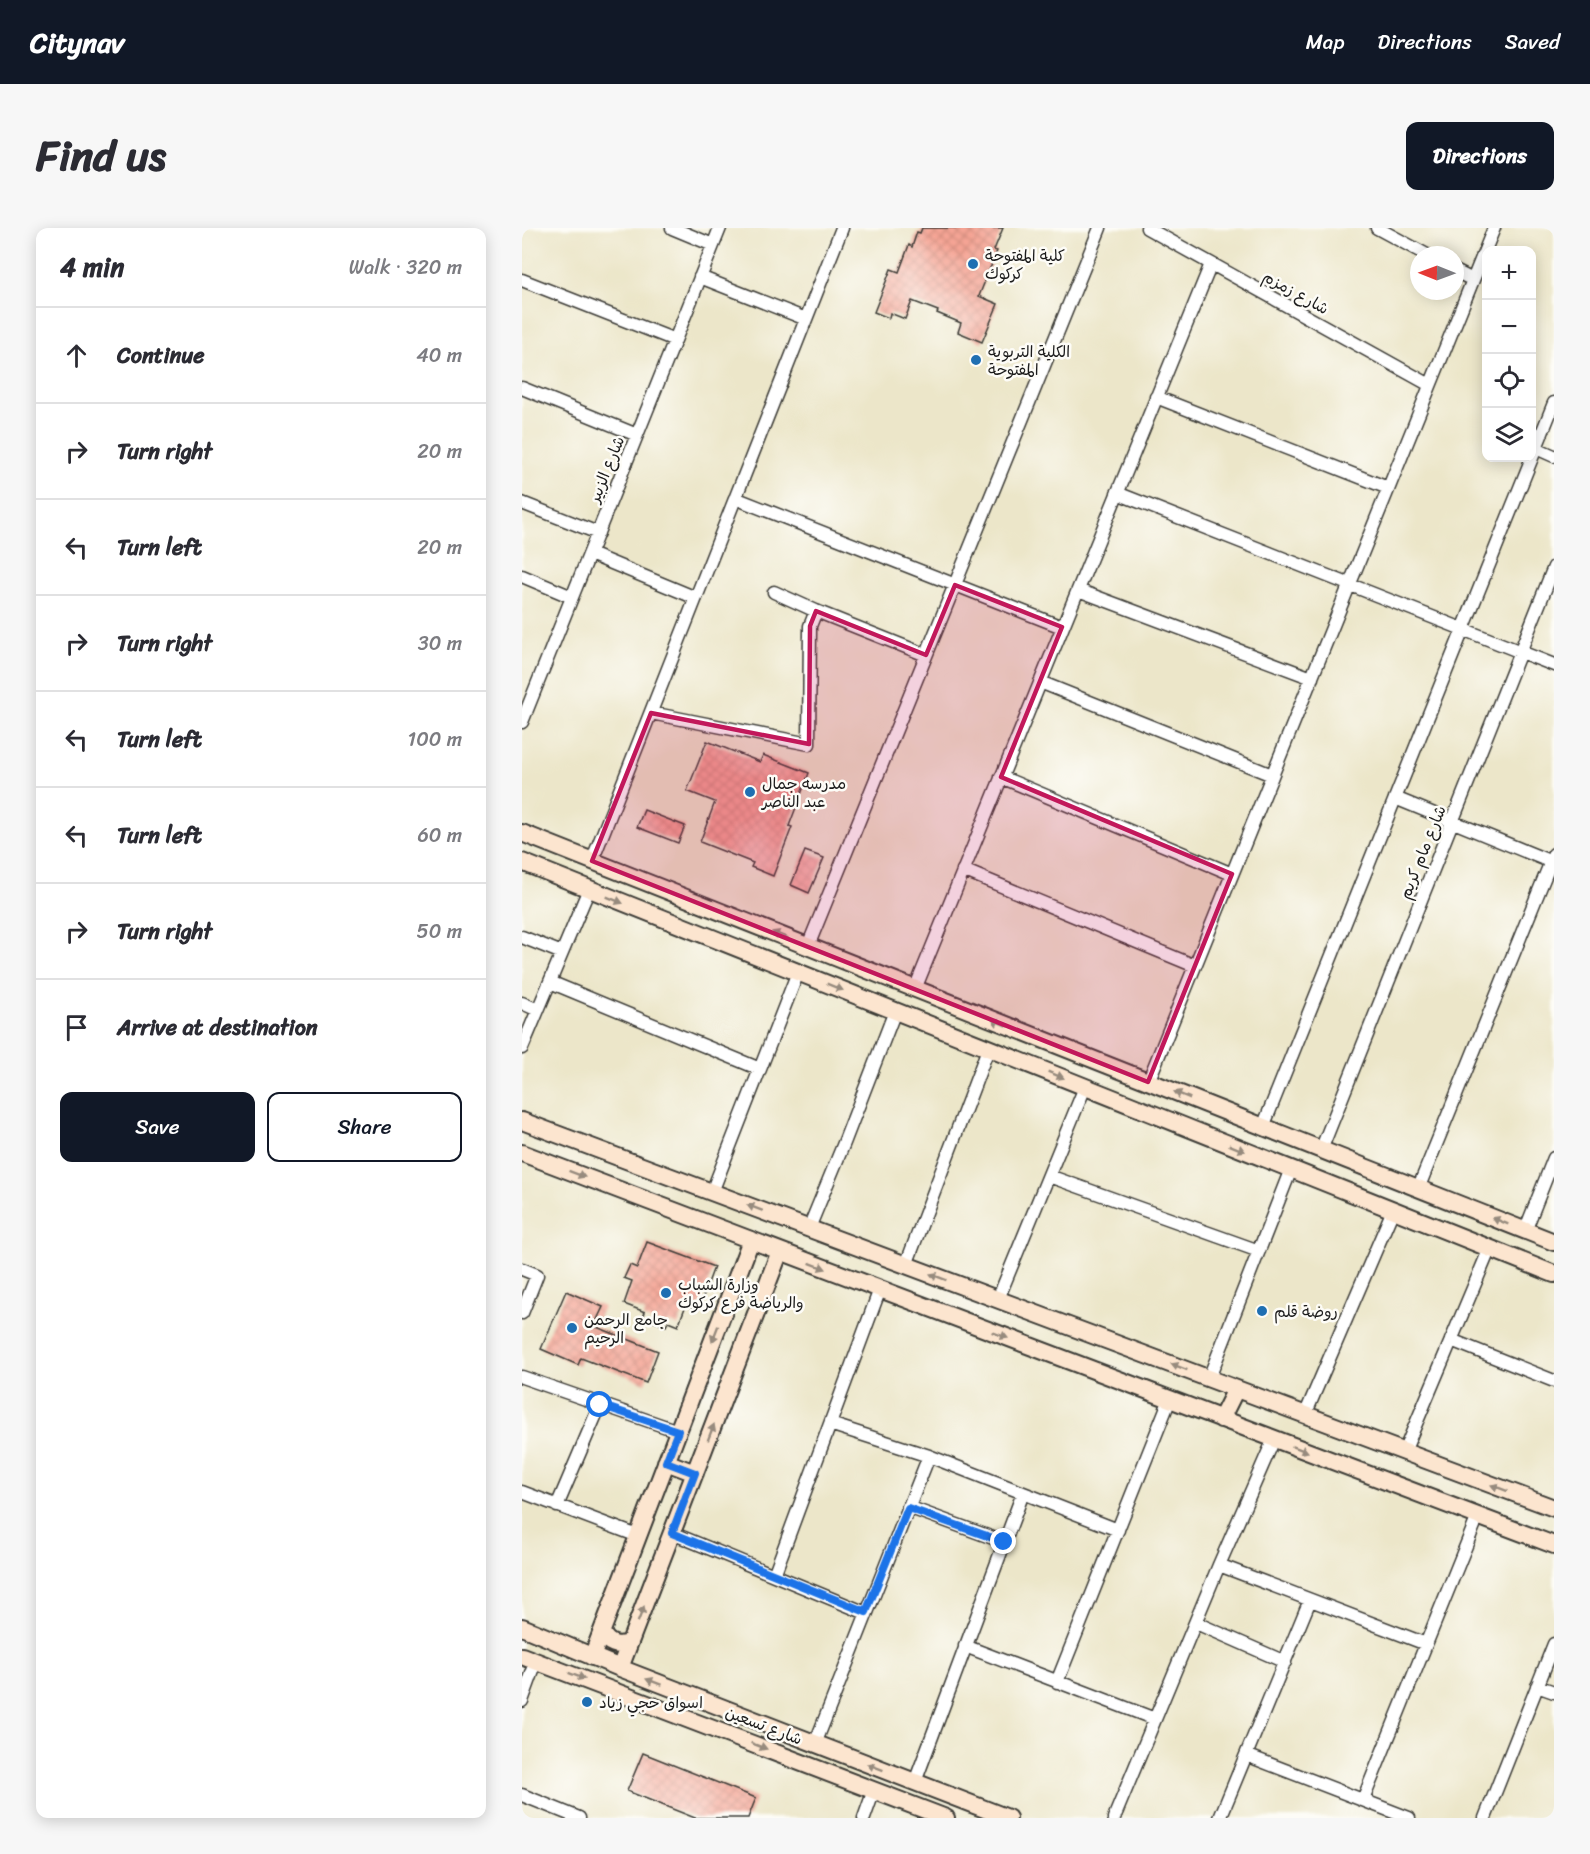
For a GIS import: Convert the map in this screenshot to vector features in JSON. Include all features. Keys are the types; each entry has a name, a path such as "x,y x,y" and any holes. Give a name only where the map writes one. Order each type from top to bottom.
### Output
{"street":[{"path":"672,228 713,245"},
{"name":"شارع الزبير","path":"522,723 527,694 590,554 720,228"},
{"path":"592,861 842,228"},
{"path":"808,946 1100,228"},
{"path":"1377,228 1410,246"},
{"path":"1148,1082 1494,228"},
{"name":"شارع زمزم","path":"1149,229 1430,385"},
{"path":"915,989 1211,264"},
{"path":"1464,276 1473,280"},
{"path":"700,277 806,319"},
{"path":"522,280 675,340"},
{"path":"522,388 637,435"},
{"path":"1156,398 1388,488"},
{"path":"1554,403 1536,448 1554,456"},
{"path":"1263,1127 1530,462"},
{"path":"1117,493 1554,665"},
{"path":"735,498 1062,627"},
{"path":"522,503 598,533"},
{"path":"590,554 696,598"},
{"name":"شارع مام كريم","path":"1321,1150 1554,567"},
{"path":"522,576 572,597"},
{"path":"1078,591 1312,678"},
{"path":"774,592 926,655"},
{"path":"651,713 809,744 810,626 816,611"},
{"path":"1040,682 1272,775"},
{"path":"1001,777 1232,874"},
{"path":"1395,798 1553,860 1418,1189"},
{"path":"522,833 1554,1242"},
{"path":"522,862 1554,1274"},
{"path":"963,870 1195,966"},
{"path":"522,1048 589,889"},
{"path":"522,937 562,953"},
{"path":"712,1192 798,972"},
{"path":"550,982 760,1069"},
{"path":"522,1003 538,1010"},
{"path":"809,1228 894,1011"},
{"path":"1032,1066 1043,1040"},
{"path":"906,1264 988,1048"},
{"path":"998,1299 1085,1087"},
{"path":"522,1121 1554,1508"},
{"path":"522,1153 1554,1545"},
{"path":"1525,1231 1554,1158"},
{"path":"1209,1378 1291,1169"},
{"path":"1049,1176 1259,1251"},
{"path":"1305,1415 1393,1210"},
{"path":"592,1657 751,1240"},
{"path":"1404,1452 1490,1248"},
{"path":"620,1668 780,1251"},
{"path":"522,1269 537,1275 522,1313"},
{"path":"774,1575 880,1289"},
{"path":"1451,1340 1554,1382"},
{"path":"522,1377 678,1431"},
{"path":"1221,1419 1236,1389"},
{"path":"1057,1682 1170,1399"},
{"path":"558,1506 600,1405"},
{"path":"830,1424 929,1456 1118,1530"},
{"path":"1114,1818 1274,1439"},
{"path":"815,1744 929,1456"},
{"path":"666,1462 695,1473"},
{"path":"522,1492 638,1536"},
{"path":"915,1782 1023,1493"},
{"path":"908,1508 1004,1542"},
{"path":"1363,1800 1478,1516"},
{"path":"672,1533 866,1612"},
{"path":"1219,1565 1426,1644"},
{"path":"1220,1818 1310,1600"},
{"path":"1196,1623 1285,1662"},
{"name":"شارع تسعين","path":"522,1627 592,1657 1008,1818"},
{"path":"602,1632 608,1642 613,1644 625,1645 630,1642"},
{"path":"1485,1818 1554,1644"},
{"path":"965,1646 1155,1719"},
{"path":"522,1701 529,1658"},
{"name":"شارع تسعين","path":"529,1658 946,1818"},
{"path":"1537,1686 1554,1692"},
{"path":"1246,1755 1409,1818"},
{"path":"864,1818 874,1790"},
{"path":"522,1796 579,1818"}],"highlighted area":[{"path":"955,585 1062,627 1001,777 1232,874 1148,1082 592,861 651,713 809,744 810,626 816,611 926,655"}],"building":[{"path":"922,228 1003,228 994,250 997,251 979,296 998,304 982,342 958,332 961,323 912,301 905,319 890,313 889,318 874,312 891,269 899,272 909,245 912,247 917,232 920,233"},
{"path":"707,741 760,762 763,755 809,773 773,876 751,867 753,863 700,842 715,802 687,791"},
{"path":"644,810 685,826 678,843 637,827"},
{"path":"805,851 824,858 809,893 791,885"},
{"name":"وزارة الشباب والرياضة فرع كركوك","path":"647,1242 714,1267 698,1310 686,1305 678,1326 668,1322 666,1326 643,1318 645,1312 624,1304 632,1281 624,1278 630,1265 637,1268"},
{"path":"566,1291 603,1307 594,1326 658,1351 646,1383 581,1358 578,1365 541,1349"},
{"path":"643,1753 756,1798 748,1818 695,1818 627,1791"}],"place":[{"name":"كلية المفتوحة كركوك","path":"973,264"},
{"name":"الكلية التربوية المفتوحة","path":"976,360"},
{"name":"مدرسه جمال عبد الناصر","path":"750,792"},
{"name":"وزارة الشباب والرياضة فرع كركوك","path":"666,1293"},
{"name":"روضة قلم","path":"1262,1311"},
{"name":"جامع الرحمن الرحيم","path":"572,1328"},
{"name":"اسواق حجي زياد","path":"587,1702"}],"route":[{"path":"600,1405 678,1431 666,1462 695,1473 672,1533 866,1612 908,1508 1004,1542"}]}
